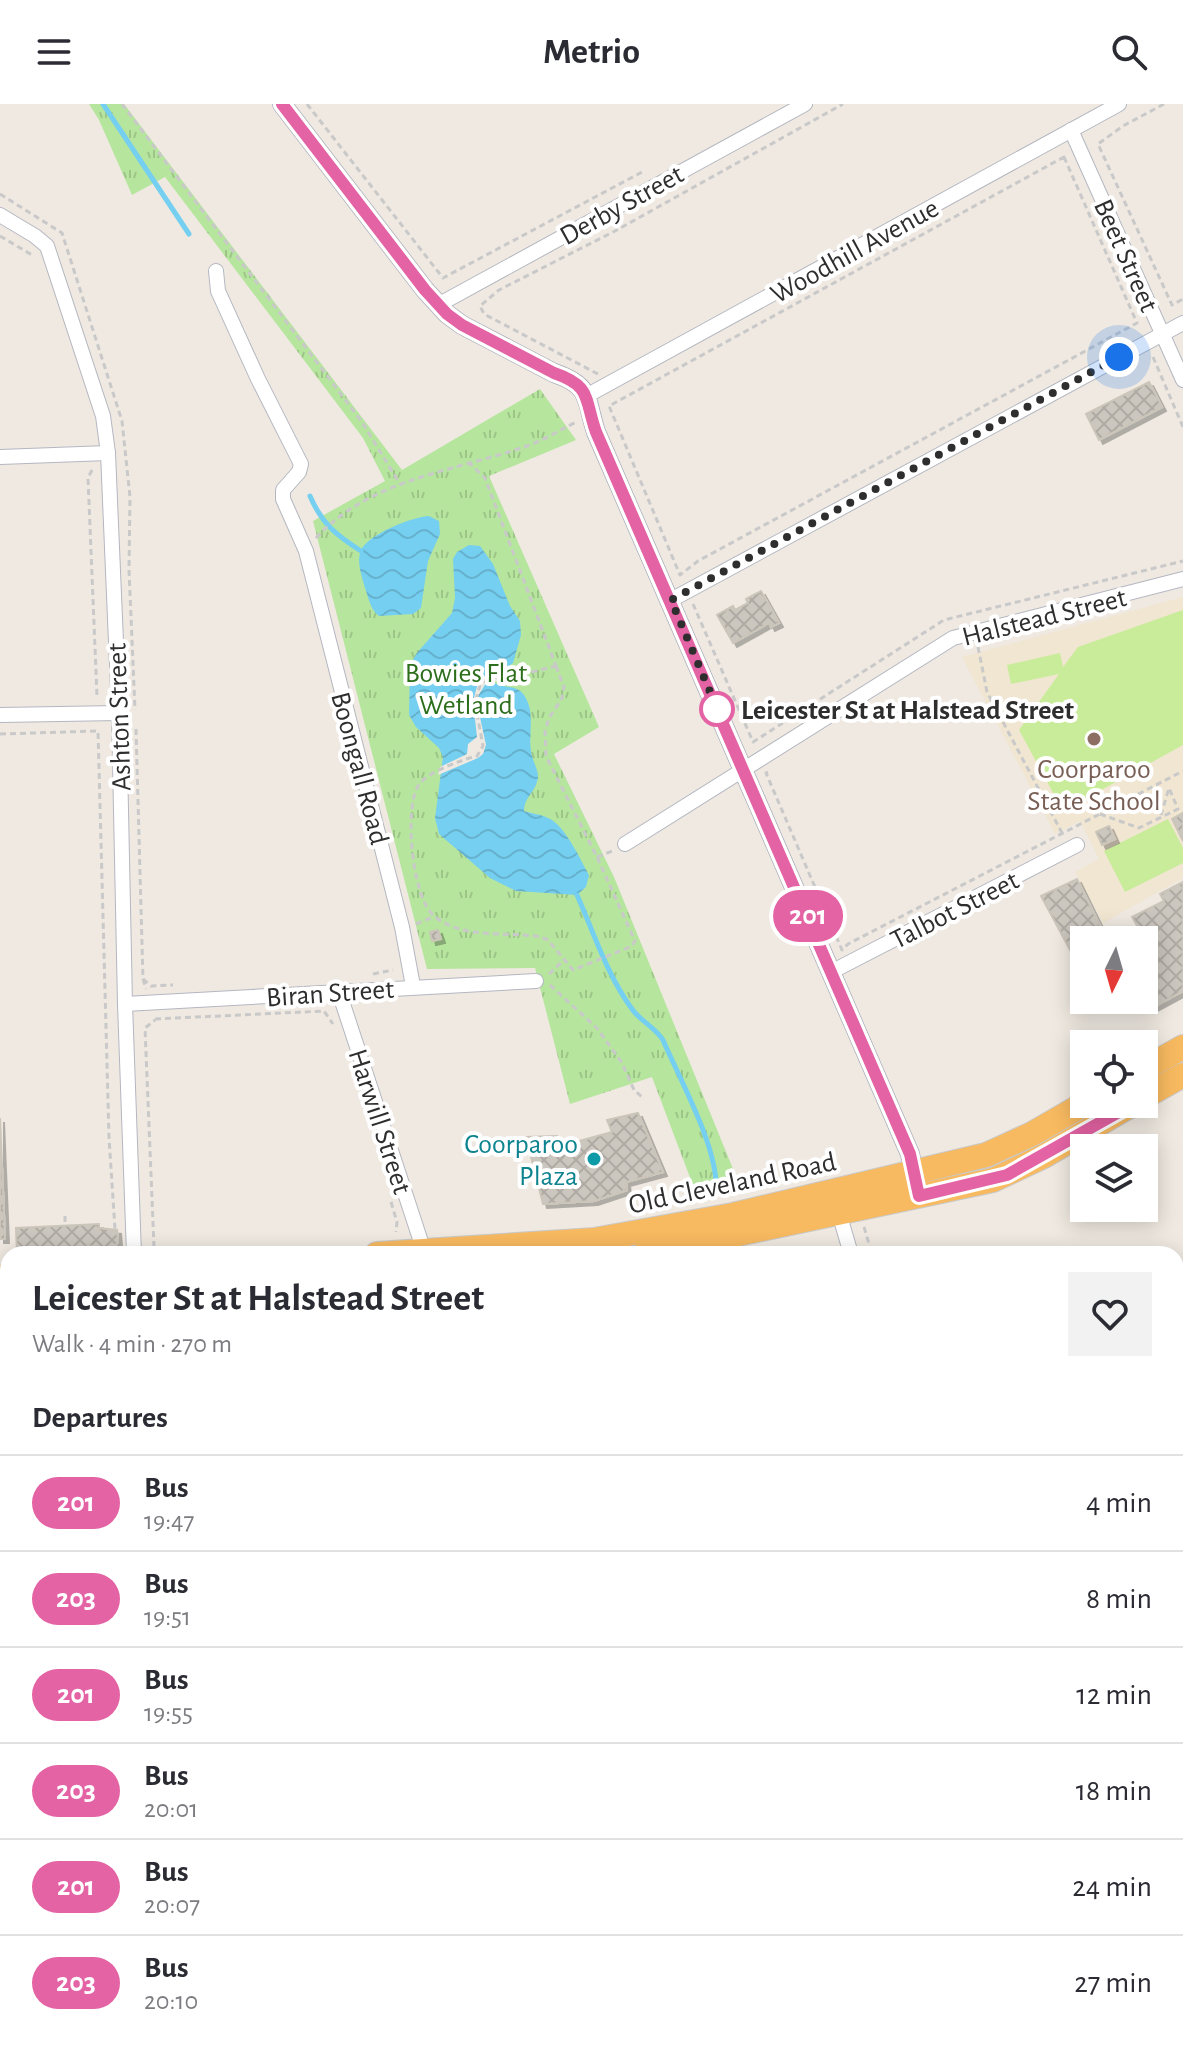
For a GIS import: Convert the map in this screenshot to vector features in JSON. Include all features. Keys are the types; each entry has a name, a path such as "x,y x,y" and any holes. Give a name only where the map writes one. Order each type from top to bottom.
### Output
{"highway":[{"path":"1158,1061 1183,1047"},
{"path":"1158,1089 1183,1075"},
{"name":"Old Cleveland Road","path":"684,1246 839,1213 996,1151 1070,1111"},
{"name":"Old Cleveland Road","path":"597,1246 733,1215 917,1184 1007,1175 1108,1118"}],"street":[{"path":"282,104 438,305 462,325 580,385 588,395 590,415 910,1154 917,1184"},
{"name":"Derby Street","path":"438,305 805,104"},
{"name":"Woodhill Avenue","path":"588,395 1119,104"},
{"name":"Beet Street","path":"1071,130 1183,380"},
{"name":"Ashton Street","path":"0,215 47,246 103,416 108,453 119,713 134,1246"},
{"name":"Boongall Road","path":"216,271 218,291 301,464 299,472 283,490 283,499 306,551 402,927 413,986"},
{"path":"671,600 1183,323"},
{"path":"0,457 108,453"},
{"name":"Halstead Street","path":"625,844 953,638 1183,579"},
{"path":"0,715 119,713"},
{"name":"Talbot Street","path":"831,972 1077,845"},
{"name":"Biran Street","path":"125,1004 536,981"},
{"name":"Harwill Street","path":"339,992 422,1246"},
{"path":"839,1213 849,1246"}],"path":[{"path":"122,104 362,422 400,484"},
{"path":"307,104 443,278 644,171"},
{"path":"598,374 484,314 480,306 499,290 615,231 843,104"},
{"path":"1164,104 1123,126 1098,144 1172,305 1183,299"},
{"path":"1064,157 1137,323 711,554 680,575 609,406 1064,157"},
{"path":"0,236 36,257"},
{"path":"1151,353 1183,427"},
{"path":"323,530 333,520 400,484 526,446 590,415"},
{"path":"468,462 485,478 564,687 562,698 545,731 546,756 635,941 632,946 578,969 570,967 548,940 541,937 459,929 435,916 427,908 420,892 411,816 413,797 425,777 482,752 475,703 480,685 488,678 556,666"},
{"path":"92,470 88,478 97,696"},
{"path":"693,604 753,742 944,620 1183,561"},
{"path":"978,647 987,692 1062,833"},
{"path":"0,734 98,731 109,1138 115,1229"},
{"path":"779,765 766,773 842,950 848,944 1183,771"},
{"path":"1100,814 1139,828 1160,818 1178,809 1169,788 1160,818"},
{"path":"402,927 435,916"},
{"path":"564,960 543,979 597,1028 622,1063 634,1090 643,1098"},
{"path":"154,1246 145,1028 155,1019 324,1011 333,1023 337,1037"},
{"path":"155,1012 155,1019"},
{"path":"389,1196 397,1222 396,1232"},
{"path":"65,1216 65,1226"},
{"path":"864,1225 870,1246"}],"shaded area":[{"name":"Coorparoo State School","path":"1183,597 1183,878 1103,923 1075,872 1099,859 1080,821 1055,834 962,657"}],"green space":[{"name":"Bowies Flat Wetland","path":"89,104 124,104 402,470 540,389 576,440 489,476 599,727 554,754 614,877 740,1186 697,1196 652,1077 570,1104 535,968 427,969 313,521 385,481 363,438 165,177 132,195"},
{"path":"1183,610 1183,745 1063,811 1019,730 1059,674 1011,684 1007,665 1060,653 1063,667 1078,647"},
{"path":"1168,819 1183,848 1183,863 1125,892 1104,851"}],"water":[{"path":"429,516 439,521 440,534 428,561 421,608 413,614 379,616 370,604 362,579 359,564 361,550 373,538 392,527"},
{"path":"469,545 480,546 493,564 510,606 520,621 521,635 513,663 491,680 521,691 528,702 530,744 538,778 524,811 554,822 572,843 589,875 586,887 577,895 516,891 490,878 439,834 435,818 443,757 439,748 416,727 409,715 410,666 416,654 452,613 455,598 453,559 457,552"}],"pier":[{"path":"508,672 497,681 486,683 478,696 486,745 483,754 438,775 440,767 467,754 468,744 477,737 473,701 478,683 485,676"}],"building":[{"path":"1149,382 1162,407 1099,440 1086,414"},
{"path":"761,591 779,623 771,627 769,623 733,643 717,615 733,606 735,610 748,603 746,599"},
{"path":"1183,813 1183,841 1172,819"},
{"path":"1109,826 1115,839 1102,845 1096,832"},
{"path":"1077,879 1100,926 1070,926 1070,950 1041,896"},
{"path":"1183,882 1183,991 1158,1005 1158,926 1137,926 1132,917 1164,901 1160,894"},
{"path":"438,930 441,939 432,941 430,932"},
{"name":"Coorparoo Plaza","path":"638,1113 663,1172 626,1182 627,1190 594,1201 543,1204 526,1137 557,1136 561,1146 612,1132 607,1120"},
{"path":"0,1118 5,1239 0,1239"},
{"path":"99,1224 99,1228 117,1230 118,1242 115,1246 17,1246 16,1228"}],"waterway":[{"path":"103,104 189,234"},
{"path":"310,496 331,528 361,551"},
{"path":"577,895 623,996 635,1013 663,1040 705,1135 716,1191"}],"bus line":[{"name":"201","path":"282,104 425,290 447,314 554,373 568,377 588,395 596,432 910,1154 919,1196 1007,1175 1109,1118"}],"place":[{"name":"Leicester St at Halstead Street","path":"717,709"},
{"name":"Coorparoo State School","path":"1094,739"},
{"name":"Coorparoo Plaza","path":"594,1159"}],"route":[{"path":"717,709 719,713 671,600 1119,357"}]}
